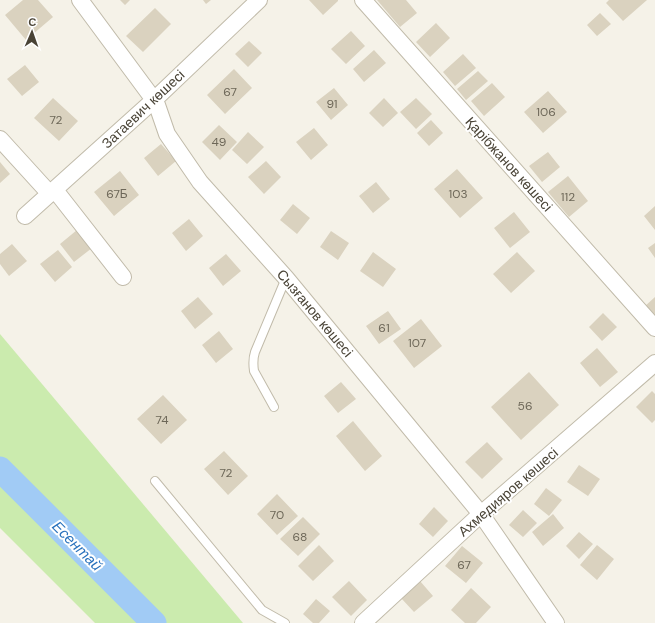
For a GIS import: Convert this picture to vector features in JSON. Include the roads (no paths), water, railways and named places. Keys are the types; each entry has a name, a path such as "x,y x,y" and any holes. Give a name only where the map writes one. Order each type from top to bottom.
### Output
{"street":[{"name":"Сызғанов көшесі","path":"80,0 154,100 167,134 200,182 286,278 481,514 556,623"},
{"name":"Затаевич көшесі","path":"25,216 154,100 259,0"},
{"name":"Қарібжанов көшесі","path":"363,0 655,328"},
{"path":"0,139 53,192 123,277"},
{"name":"Ахмедияров көшесі","path":"363,623 481,514 655,363"}],"lane":[{"path":"274,407 254,371 253,358 286,278"},
{"path":"156,481 262,610 285,623"}],"waterway":[{"name":"Есентай","path":"0,469 154,623"}]}
